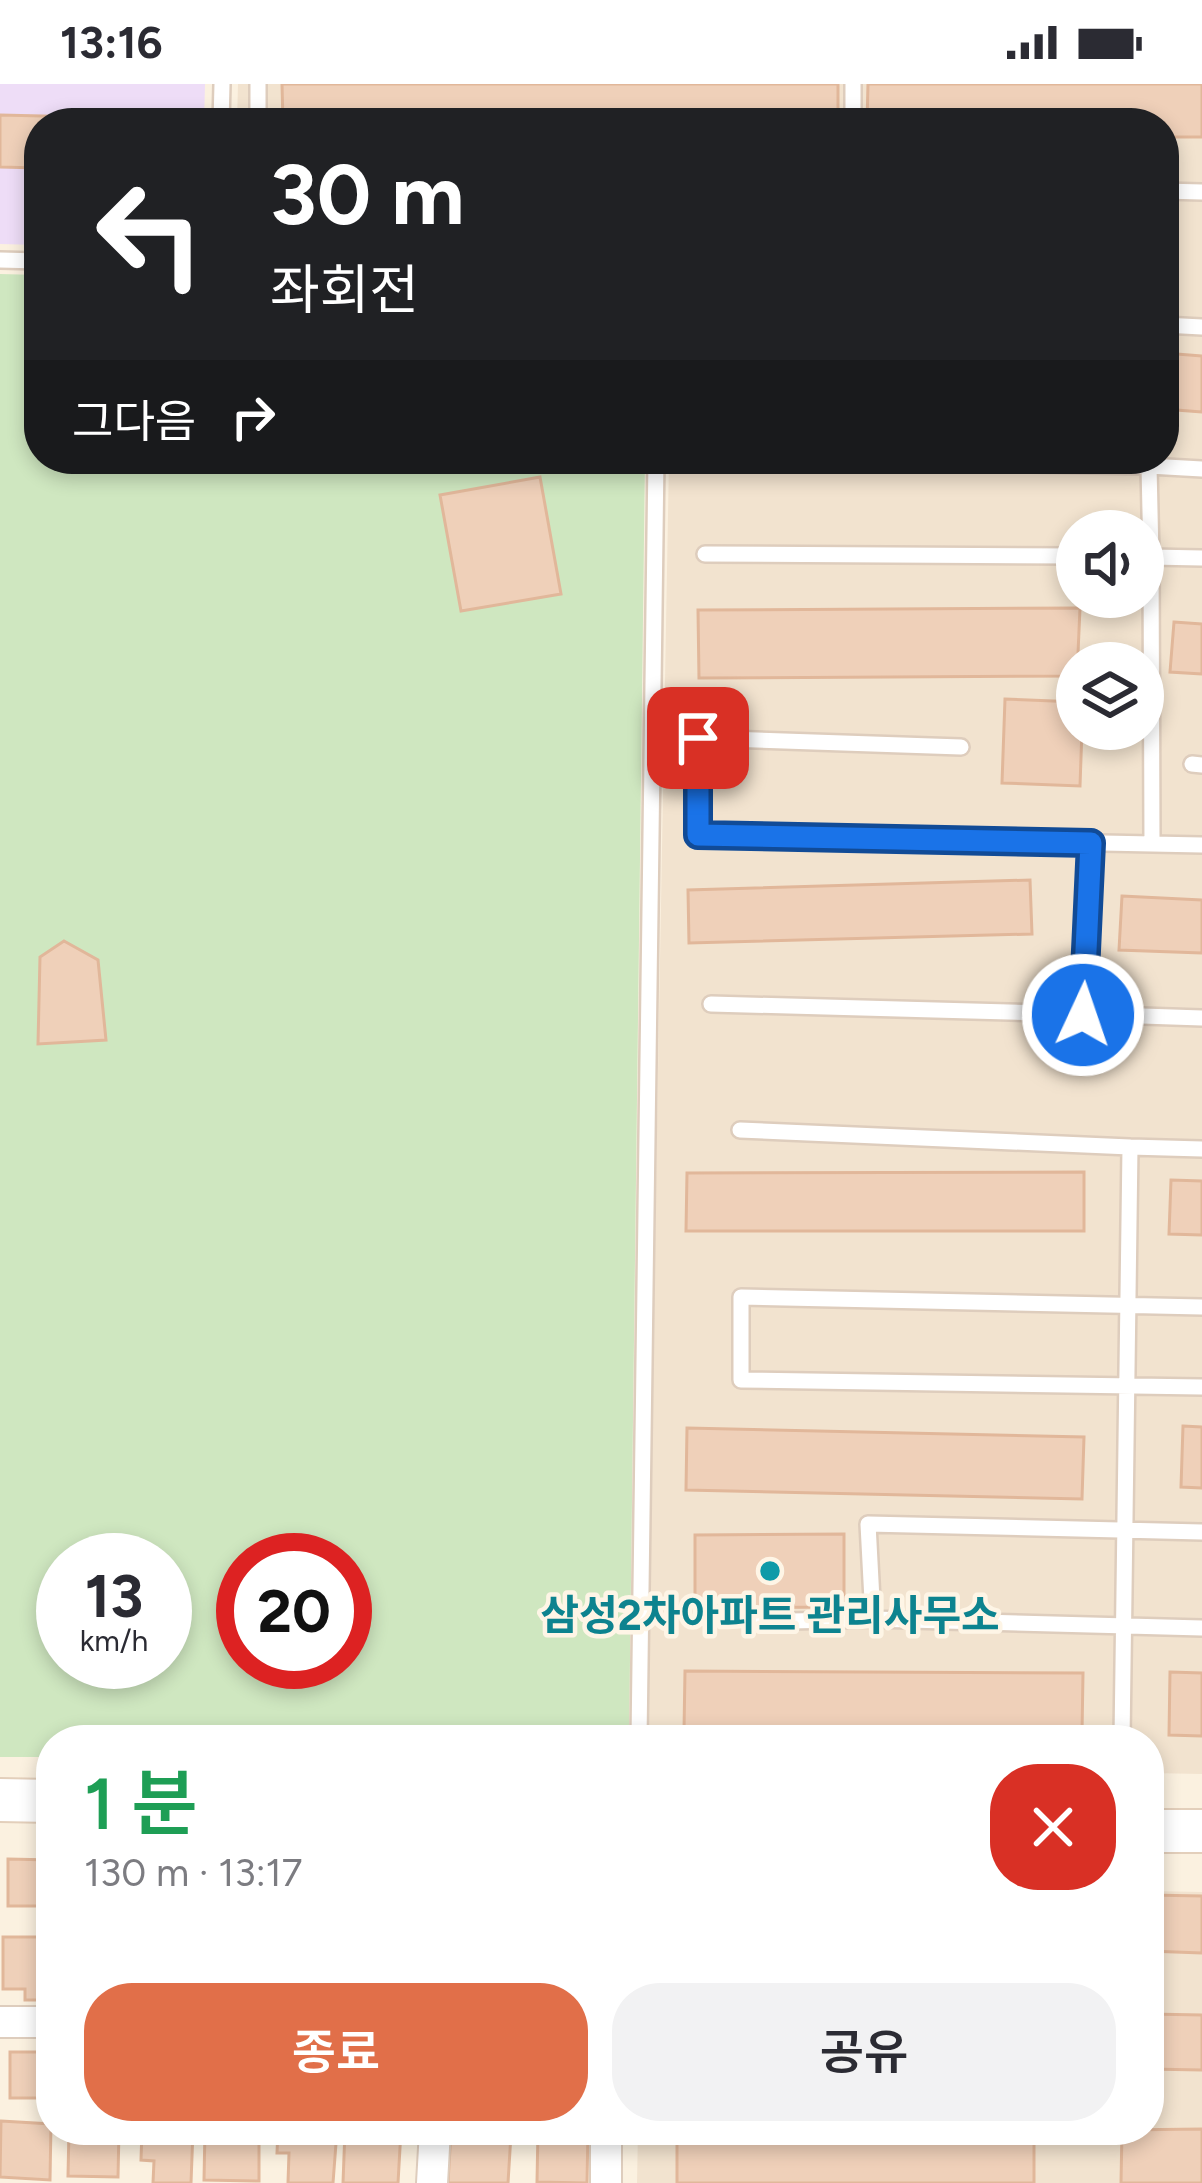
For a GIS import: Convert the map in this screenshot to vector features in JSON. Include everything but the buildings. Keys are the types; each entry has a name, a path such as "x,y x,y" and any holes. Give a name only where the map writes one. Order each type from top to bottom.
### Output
{"street":[{"path":"0,1800 36,1801"},
{"path":"1164,1831 1202,1831"},
{"path":"0,2022 36,2022"},
{"path":"432,2183 434,2145"},
{"path":"606,2145 606,2183"}],"lane":[{"path":"639,1725 656,474"},
{"path":"1148,510 1149,474"},
{"path":"705,554 1056,556"},
{"path":"1164,557 1202,558"},
{"path":"1148,618 1152,844"},
{"path":"961,747 698,738 698,835 1202,844"},
{"path":"1083,1015 1091,843"},
{"path":"711,1004 1202,1018"},
{"path":"740,1130 1202,1148"},
{"path":"1122,1725 1130,1147"},
{"path":"1202,1307 741,1298 741,1380 1202,1387"},
{"path":"873,1619 868,1524 1202,1532"},
{"path":"750,1622 873,1619 1202,1628"}],"shaded area":[{"path":"0,84 205,84 204,108 24,108 24,245 0,244"},
{"path":"238,84 1202,84 1202,1774 1164,1773 1164,1725 646,1725 669,474 1179,474 1179,108 237,108"},
{"path":"1164,1891 1202,1892 1202,2183 637,2183 638,2145 1164,2145"}],"green space":[{"path":"0,274 24,275 24,474 645,474 629,1725 36,1725 36,1757 0,1757"}],"place":[{"name":"삼성2차아파트 관리사무소","path":"770,1571"}],"route":[{"path":"698,738 698,835 1091,843 1083,1015"}]}
